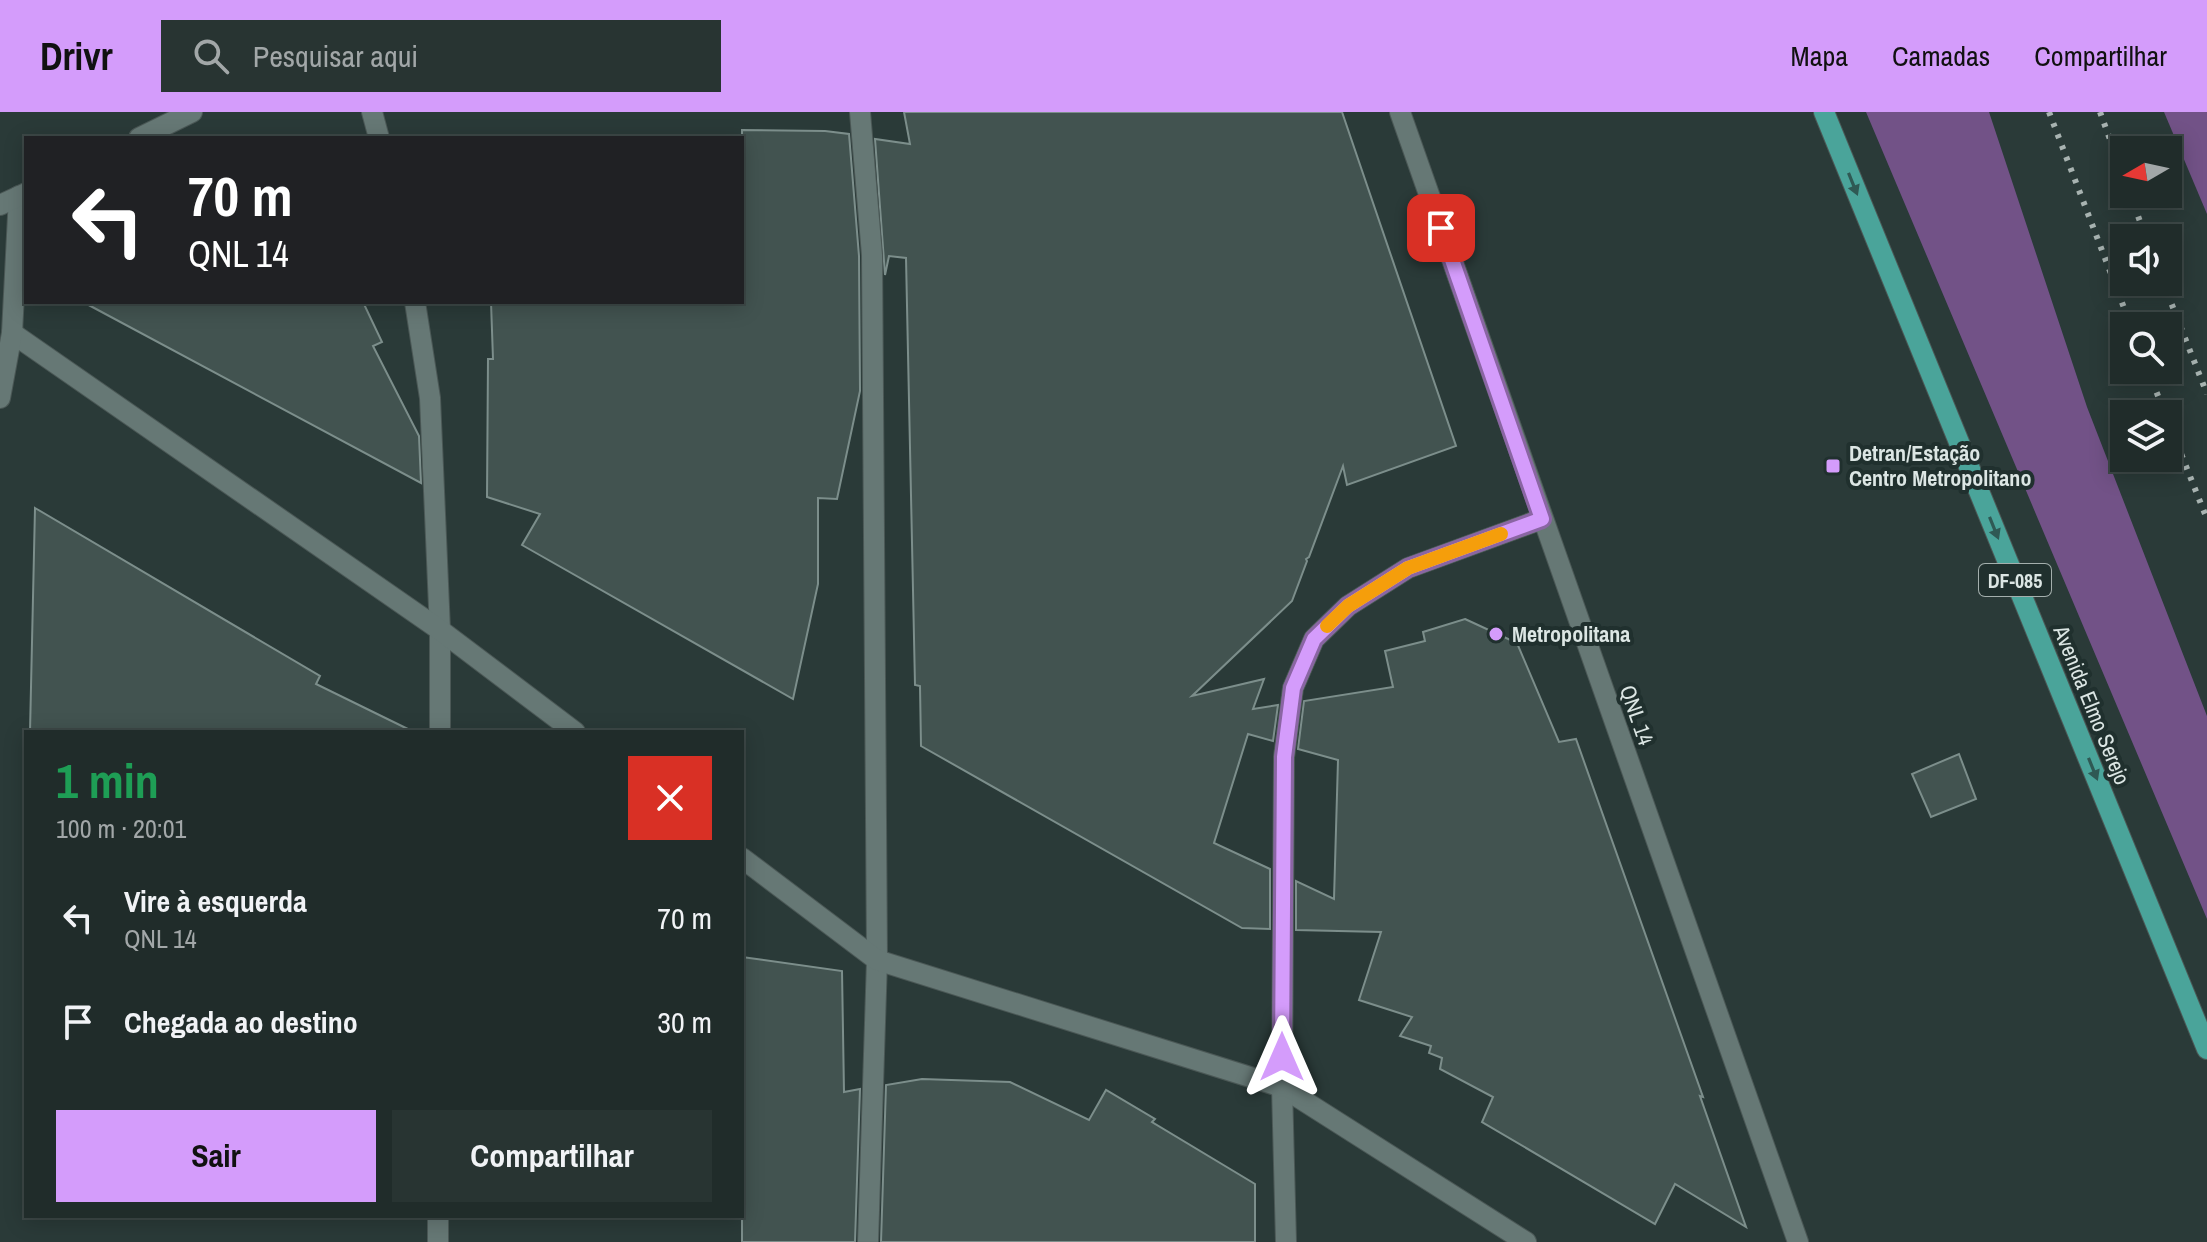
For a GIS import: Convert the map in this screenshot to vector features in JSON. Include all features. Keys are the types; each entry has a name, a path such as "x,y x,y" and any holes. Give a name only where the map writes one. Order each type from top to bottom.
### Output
{"main road":[{"name":"Avenida Elmo Serejo","path":"1824,112 2207,1049"}],"street":[{"path":"143,136 192,112"},
{"path":"372,112 378,136"},
{"path":"860,112 872,255 877,960 868,1242"},
{"name":"QNL 14","path":"1400,112 1798,1242"},
{"path":"0,398 12,333 15,198"},
{"path":"415,304 430,398 440,630 440,730"},
{"path":"12,333 440,630 572,730"},
{"path":"1286,1242 1282,1087 1284,757 1293,688 1314,639 1348,606 1408,568 1542,519"},
{"path":"744,860 877,960 1282,1087 1526,1242"},
{"path":"438,1218 438,1242"}],"shaded area":[{"path":"1866,112 1989,112 2110,472 2207,716 2207,919"},
{"path":"2164,112 2207,112 2207,214 2182,155 2182,136 2174,136"}],"building":[{"path":"904,112 1342,112 1456,446 1347,485 1343,466 1292,601 1192,696 1264,679 1253,709 1278,705 1273,741 1248,734 1214,843 1270,869 1270,929 1242,928 921,746 920,686 915,685 906,258 889,256 885,275 875,139 910,144"},
{"path":"742,130 849,134 859,256 860,391 837,499 818,498 818,584 793,699 522,545 540,514 487,497 488,359 493,359 491,304 744,304"},
{"path":"87,304 364,304 382,342 373,346 419,436 421,483"},
{"path":"35,508 320,676 316,684 410,730 30,730"},
{"path":"1465,619 1517,643 1559,742 1576,739 1746,1227 1675,1184 1655,1224 1482,1122 1493,1097 1440,1069 1442,1058 1429,1053 1431,1046 1400,1036 1412,1017 1359,1000 1381,932 1296,930 1296,881 1334,899 1338,760 1298,749 1304,701 1393,687 1385,651 1425,641 1423,632"},
{"path":"1959,754 1976,799 1931,817 1912,774"},
{"path":"744,957 842,971 844,1092 860,1089 855,1242 742,1242"},
{"path":"922,1079 1010,1082 1089,1120 1106,1090 1155,1119 1152,1122 1255,1184 1255,1242 881,1242 886,1085"}],"railway":[{"path":"2049,112 2126,312"},
{"path":"2100,112 2110,140"},
{"path":"2135,208 2141,224"},
{"path":"2168,296 2207,394"},
{"path":"2153,384 2160,400"},
{"path":"2182,456 2207,519"}],"slow traffic":[{"path":"1327,626 1348,606 1408,568 1501,534"}],"place":[{"name":"Detran/Estação Centro Metropolitano","path":"1833,466"},
{"name":"Metropolitana","path":"1496,634"}],"route":[{"path":"1282,1057 1284,757 1293,688 1314,639 1348,606 1408,568 1542,519 1441,228"}]}
